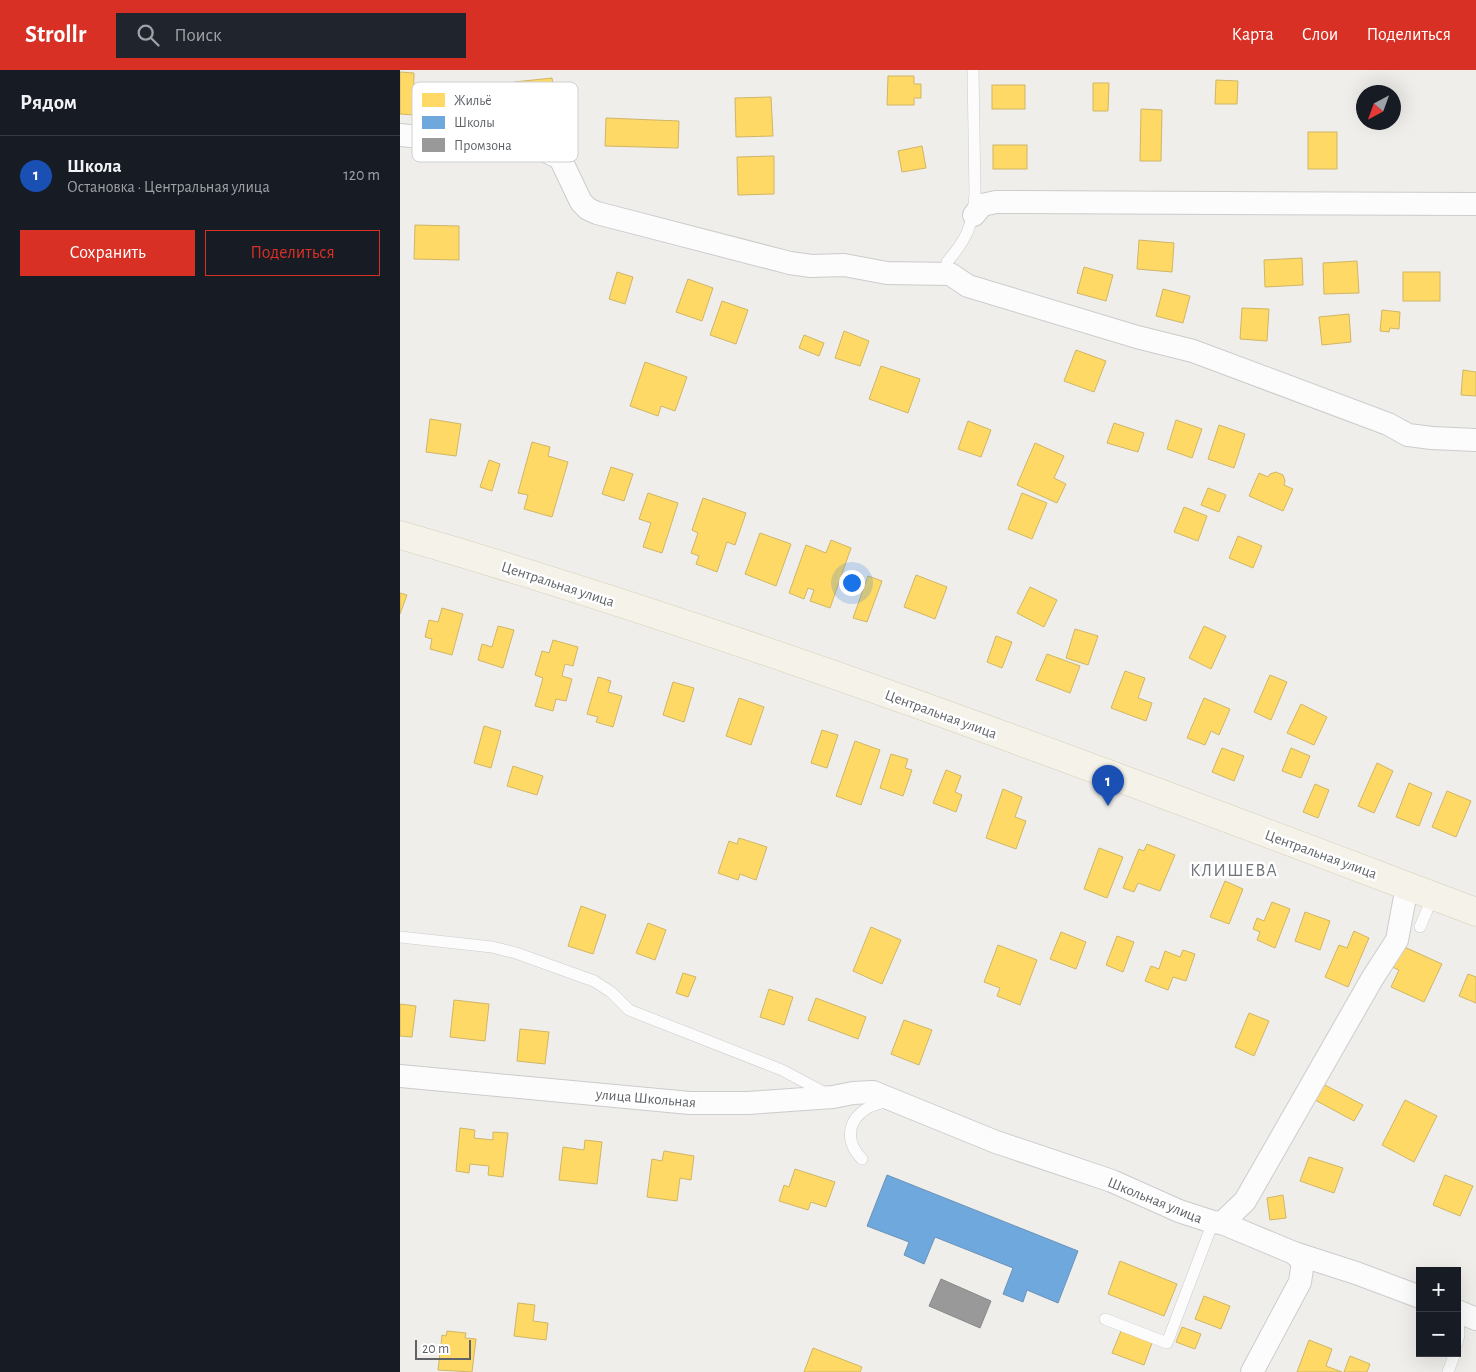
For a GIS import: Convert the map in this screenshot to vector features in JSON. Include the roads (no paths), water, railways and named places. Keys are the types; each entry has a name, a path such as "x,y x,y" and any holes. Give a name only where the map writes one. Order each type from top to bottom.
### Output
{"main road":[{"name":"Центральная улица","path":"400,536 482,559 737,641 1077,763 1476,912"}],"street":[{"path":"562,162 581,202 592,212 790,263 811,266 844,265 887,272 950,274 968,286 1138,337 1193,351 1388,424 1408,435 1476,440"},
{"path":"974,215 982,204 996,202 1476,204"},
{"path":"1218,1223 1245,1201 1372,979 1397,940 1407,886"},
{"name":"улица Школьная","path":"400,1076 690,1103 748,1103 833,1097 862,1092 873,1092 892,1099"},
{"name":"Школьная улица","path":"892,1099 996,1142 1112,1182 1179,1211 1218,1223 1294,1253 1356,1273 1416,1296"},
{"path":"1255,1369 1300,1282 1303,1262 1294,1253"}],"lane":[{"path":"950,274 947,262 966,239 974,215 973,70"},
{"path":"1420,927 1433,896"},
{"path":"400,937 501,949 594,981 611,992 630,1010 782,1070 833,1097"},
{"path":"862,1159 854,1151 851,1142 850,1132 856,1117 867,1108 892,1099"},
{"path":"1105,1319 1167,1344 1218,1223"},
{"path":"1461,1327 1464,1314"},
{"path":"1448,1372 1454,1357"}],"place":[{"name":"Школа","path":"1108,806"}],"district":[{"name":"КЛИШЕВА","path":"1234,870"}]}
